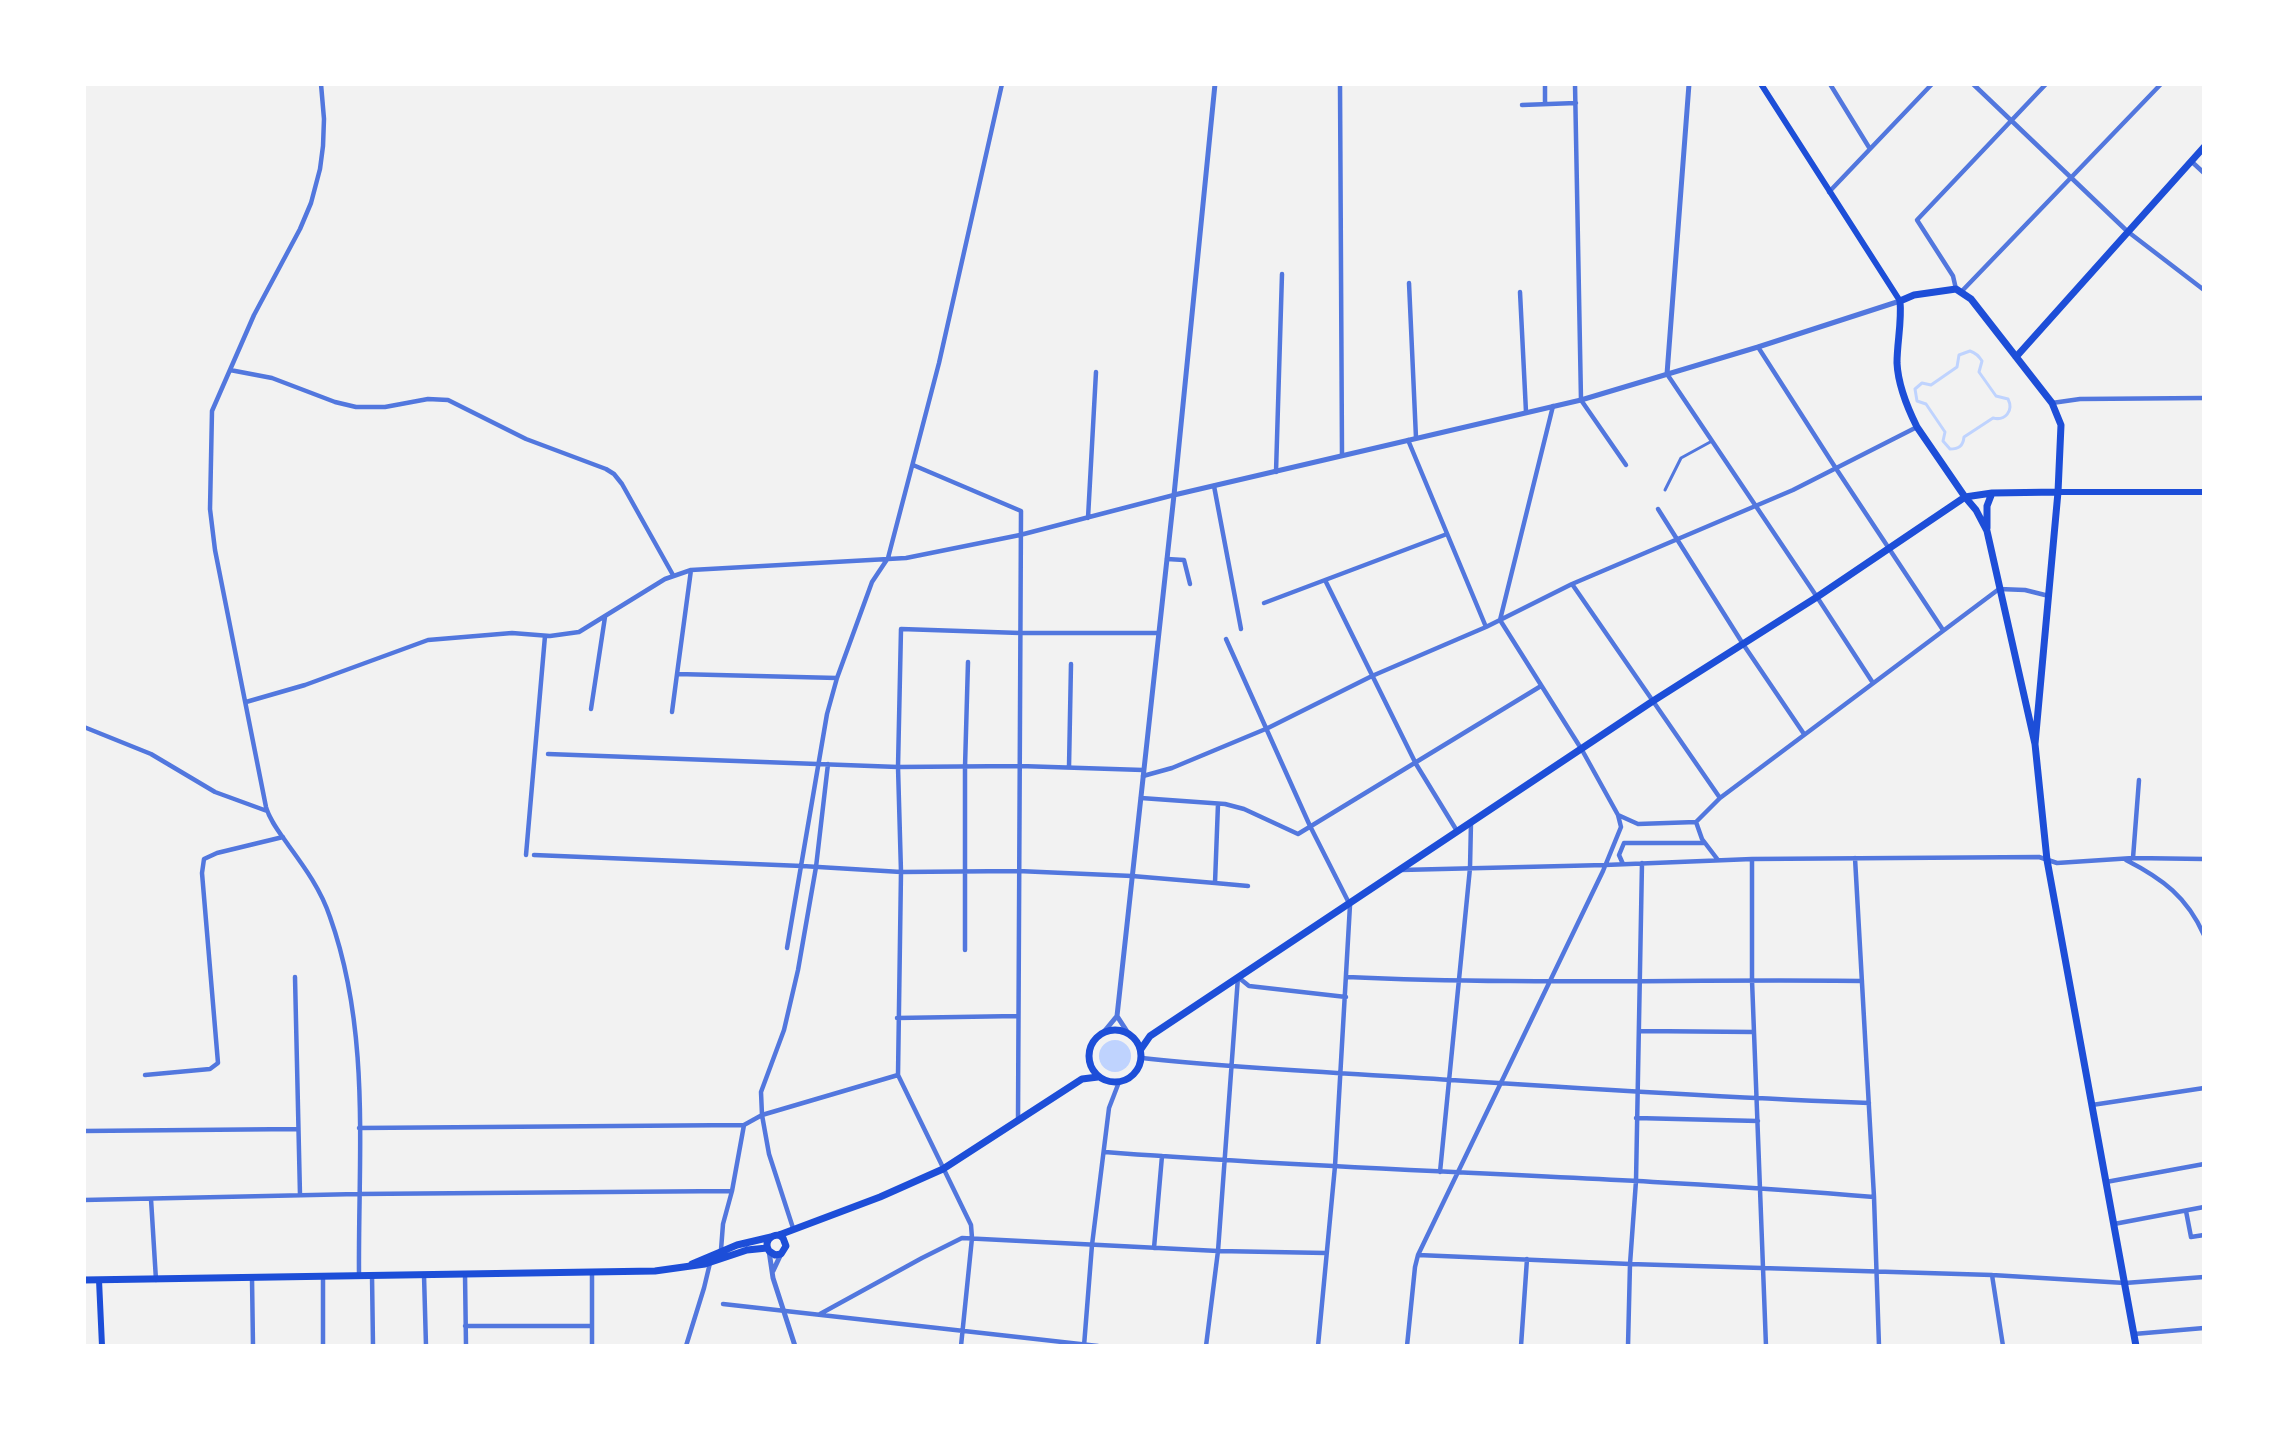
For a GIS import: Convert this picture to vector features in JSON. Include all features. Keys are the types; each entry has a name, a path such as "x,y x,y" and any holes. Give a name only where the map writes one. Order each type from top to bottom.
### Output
{"main road":[{"path":"1761,84 1900,301 1902,319 1897,362 1898,373 1912,417 1976,510 1987,531"},
{"path":"2016,357 2204,147"},
{"path":"1900,301 1914,294 1959,290 1983,312 2052,403 2061,424 2058,492 2035,744"},
{"path":"1141,1049 1150,1036 1238,977 1653,702 1817,597 1965,497 1992,493 2204,492"},
{"path":"1992,493 1987,506 1987,531 2035,744 2047,860 2136,1346"},
{"path":"768,1250 767,1242 794,1228 880,1197 943,1169 1082,1079 1098,1077 1112,1082 1127,1080 1134,1074 1142,1059 1141,1049 1135,1038 1128,1033 1111,1030 1103,1033 1091,1045 1090,1062 1082,1079"},
{"path":"1135,1038 1150,1036"},
{"path":"1090,1062 1098,1077"},
{"path":"690,1266 721,1250 744,1242 778,1237"},
{"path":"84,1280 655,1271 710,1263 747,1250 768,1250 775,1255 781,1254 785,1249 778,1237"},
{"path":"99,1280 102,1346"}],"street":[{"path":"321,84 324,119 323,146 313,197 303,223 254,315 216,397 211,416 210,509 213,540 267,811 311,877 325,904 347,976 354,1008 359,1053 358,1275"},
{"path":"787,948 827,714 837,678 872,582 888,558 939,363 1002,84"},
{"path":"1103,1033 1117,1016 1174,495 1215,84"},
{"path":"1340,84 1342,455"},
{"path":"1545,84 1545,104"},
{"path":"1575,84 1581,400 1626,465"},
{"path":"1689,84 1667,374 1873,683"},
{"path":"1830,84 1870,149"},
{"path":"1829,192 1932,84"},
{"path":"1973,84 2127,231 2204,290"},
{"path":"2046,84 1917,220 1953,276 1959,290 2161,84"},
{"path":"1522,105 1576,103"},
{"path":"2191,161 2204,173"},
{"path":"1276,472 1282,274"},
{"path":"1409,283 1416,438"},
{"path":"1520,292 1526,412"},
{"path":"246,702 305,685 428,640 512,633 545,636 579,632 673,575 691,570 906,558 1020,535 1174,495 1581,400 1758,347 1900,301"},
{"path":"1758,347 1943,630"},
{"path":"230,370 272,378 335,402 356,407 385,407 428,399 448,400 526,439 599,466 620,480 673,575"},
{"path":"1088,518 1096,372"},
{"path":"2052,403 2080,399 2204,398"},
{"path":"1553,406 1500,620 1582,750 1618,815 1624,843 1619,855 1623,864"},
{"path":"548,754 898,767 1069,767 1143,773 1172,768 1268,728 1371,676 1486,627 1572,584 1793,490 1917,427"},
{"path":"1408,440 1486,627"},
{"path":"1665,490 1681,458 1712,441"},
{"path":"913,465 1021,511 1018,1121"},
{"path":"1214,486 1241,629"},
{"path":"1658,509 1743,644 1804,734"},
{"path":"1264,603 1447,534"},
{"path":"1167,559 1184,560 1190,584"},
{"path":"672,712 691,570"},
{"path":"1325,580 1416,764 1457,831"},
{"path":"1572,584 1720,798"},
{"path":"1618,815 1638,824 1696,822 1720,798 1999,589 2025,590 2049,596"},
{"path":"591,709 605,617"},
{"path":"961,1346 972,1238 971,1225 898,1075 897,1018 901,872 898,767 901,629 1020,633 1158,633"},
{"path":"526,855 545,636"},
{"path":"1226,639 1268,728 1310,826 1350,904 1335,1166 1318,1346"},
{"path":"965,950 965,767 968,662"},
{"path":"1069,767 1071,664"},
{"path":"677,674 837,678"},
{"path":"1141,798 1218,804 1244,809 1298,834 1542,686"},
{"path":"84,727 151,754 215,792 267,811"},
{"path":"794,1228 774,1173 762,1115 761,1092 784,1030 798,970 816,867 828,764"},
{"path":"2133,858 2139,780"},
{"path":"1215,883 1218,804"},
{"path":"1440,1172 1470,868 1471,822"},
{"path":"1696,822 1704,843 1718,860"},
{"path":"1407,1346 1414,1267 1418,1255 1550,981 1621,827"},
{"path":"145,1075 210,1069 218,1063 202,873 204,859 217,853 283,837"},
{"path":"1624,843 1704,843"},
{"path":"534,855 901,872 1018,871 1132,876 1248,886"},
{"path":"1401,870 1752,859 2039,857 2057,863 2133,858 2204,859"},
{"path":"1856,858 1874,1197 1878,1346"},
{"path":"1752,859 1752,980 1766,1346"},
{"path":"2126,860 2169,885 2191,912 2204,935"},
{"path":"1628,1346 1635,1181 1642,863"},
{"path":"295,977 300,1195"},
{"path":"1238,977 1249,986 1346,997"},
{"path":"1206,1346 1218,1251 1238,977"},
{"path":"1347,977 1550,981 1862,981"},
{"path":"897,1018 1018,1016"},
{"path":"1117,1016 1128,1033"},
{"path":"1639,1031 1754,1032"},
{"path":"1142,1059 1232,1067 1757,1099 1869,1103"},
{"path":"358,1128 744,1125 762,1115 898,1075"},
{"path":"1084,1345 1092,1245 1109,1108 1119,1082"},
{"path":"2092,1105 2204,1088"},
{"path":"1636,1118 1758,1121"},
{"path":"721,1250 723,1224 732,1191 744,1125"},
{"path":"84,1131 298,1129"},
{"path":"1105,1152 1458,1173 1760,1187 1874,1197"},
{"path":"1154,1248 1162,1156"},
{"path":"2106,1182 2204,1164"},
{"path":"84,1200 358,1194 732,1191"},
{"path":"151,1199 156,1280"},
{"path":"2114,1224 2204,1207"},
{"path":"2186,1210 2191,1238 2204,1235"},
{"path":"820,1314 922,1257 962,1238 1218,1251 1326,1253"},
{"path":"768,1250 772,1272 795,1346"},
{"path":"772,1272 781,1254"},
{"path":"1418,1255 1992,1275 2125,1283 2204,1277"},
{"path":"1521,1346 1527,1259"},
{"path":"686,1346 710,1263"},
{"path":"592,1272 592,1346"},
{"path":"465,1274 466,1346"},
{"path":"372,1275 373,1346"},
{"path":"424,1275 426,1346"},
{"path":"1992,1275 2003,1346"},
{"path":"323,1276 323,1346"},
{"path":"252,1278 253,1346"},
{"path":"723,1304 1098,1346"},
{"path":"465,1326 592,1326"},
{"path":"2134,1334 2204,1329"}],"water":[{"path":"1115,1040 1126,1045 1131,1056 1126,1067 1115,1072 1104,1067 1099,1056 1104,1045"}],"waterway":[{"path":"1970,351 1982,361 1979,372 1996,396 2008,399 2010,407 2005,416 1993,418 1964,437 1960,446 1950,449 1943,441 1945,432 1926,404 1917,401 1915,389 1922,383 1931,385 1957,367 1959,355 1970,351"}]}
